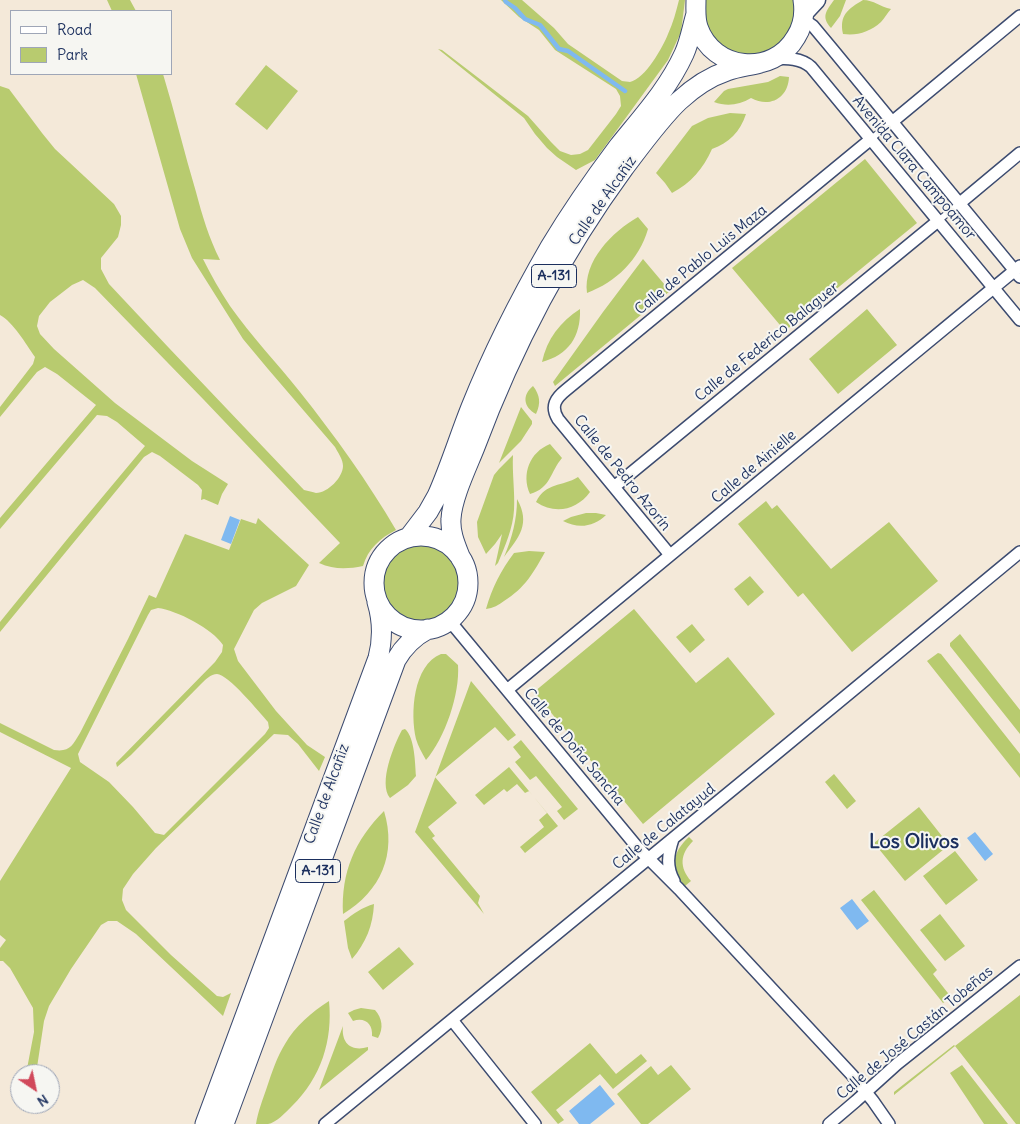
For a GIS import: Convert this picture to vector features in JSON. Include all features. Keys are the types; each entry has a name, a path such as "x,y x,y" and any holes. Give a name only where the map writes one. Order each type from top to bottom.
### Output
{"main road":[{"name":"A-131","path":"696,7 698,26 703,38 712,49 722,57 734,62 747,64 766,61 784,52 793,43 799,32 807,7"},
{"name":"Calle de Alcañiz","path":"409,537 428,512 437,496 482,380 526,290 583,196 670,79 690,39 696,7"},
{"name":"Calle de Alcañiz","path":"461,559 451,529 454,504 487,414 511,360 537,307 581,230 614,182 677,102 714,76 728,70 766,61"},
{"name":"A-131","path":"426,536 443,541 461,559 468,577 466,596 462,606 443,624 428,629 408,628 390,619 382,611 374,593 374,572 382,555 396,542 409,537 426,536"},
{"name":"Calle de Alcañiz","path":"206,1124 378,658 382,636 377,602"},
{"name":"Calle de Alcañiz","path":"224,1124 396,660 406,645 428,629"},
{"path":"195,1124 217,1093"}],"street":[{"name":"Avenida Clara Campoamor","path":"807,7 812,26 1018,271"},
{"path":"892,122 1020,16"},
{"name":"Avenida Clara Campoamor","path":"766,61 798,60 808,64 1020,320"},
{"name":"Calle de Pablo Luis Maza","path":"554,407 556,401 566,390 871,139"},
{"path":"960,203 1020,153"},
{"name":"Calle de Federico Balaguer","path":"614,487 938,221"},
{"name":"Calle de Ainielle","path":"507,690 994,288 1018,271"},
{"name":"Calle de Pedro Azorín","path":"554,407 558,418 670,555"},
{"name":"Calle de Calatayud","path":"325,1124 1020,552"},
{"name":"Calle de Doña Sancha","path":"449,620 638,848 679,889 839,1061 866,1092 889,1124"},
{"name":"Calle de Doña Sancha","path":"674,838 668,864 672,878 679,889"},
{"name":"Calle de José Castán Tobeñas","path":"829,1124 897,1064 1020,966"},
{"path":"452,1020 534,1124"}],"lane":[{"path":"871,139 892,122"},
{"path":"938,221 960,203"}],"green space":[{"path":"107,0 130,0 135,10 112,10"},
{"path":"501,0 522,0 554,28 568,44 622,81 630,82 642,75 653,62 670,30 679,0 685,0 681,32 668,60 595,160 576,170 547,148 524,118 438,49 442,50 528,116 560,151 571,155 580,154 588,150 621,106 620,96 616,89 555,50 539,30 519,17"},
{"path":"705,0 795,0 795,22 779,46 753,56 734,54 718,44 707,28"},
{"path":"834,0 846,0 840,16 831,28 825,17"},
{"path":"863,0 891,9 881,22 868,31 858,34 843,34 842,22 846,13"},
{"path":"266,65 298,91 267,130 235,104"},
{"path":"136,75 163,75 203,218 220,260 203,259 216,283 238,317 300,392 338,442 363,477 396,530 375,545 368,554 363,566 341,568 319,563 340,543 95,288 83,280 72,285 50,302 39,316 37,326 40,334 54,349 115,403 192,461 228,484 218,505 204,499 201,500 202,490 198,485 160,456 152,452 144,457 0,632 0,622 145,446 117,422 107,416 97,415 0,529 0,518 96,405 57,374 45,367 37,372 0,417 0,407 33,364 35,357 14,328 0,315 0,86 9,89 55,149 114,204 121,216 118,237 101,258 101,269 109,284 304,490 316,493 321,492 334,484 340,475 343,466 335,447 243,339 192,258 180,229"},
{"path":"780,76 789,77 788,85 781,96 771,102 758,101 751,98 737,104 728,105 714,102 728,89 768,82"},
{"path":"730,113 746,114 737,131 724,144 712,149 696,175 672,193 656,173 692,126 708,118"},
{"path":"865,159 917,223 785,331 732,268"},
{"path":"638,217 648,229 639,251 617,276 608,283 587,293 587,281 590,270 601,249 618,231"},
{"path":"643,259 670,291 555,386 553,382"},
{"path":"580,309 578,328 566,350 542,362 547,346 555,332"},
{"path":"867,309 897,345 838,394 809,359"},
{"path":"533,386 539,399 536,414 526,404 527,393"},
{"path":"521,407 532,421 532,424 521,441 499,463"},
{"path":"550,444 562,458 546,484 530,494 527,486 529,464 537,452"},
{"path":"513,455 513,517 506,544 495,566 502,534 486,554 478,537 477,522 494,475"},
{"path":"578,477 590,492 579,503 565,509 558,509 543,506 536,502 549,488"},
{"path":"517,499 523,516 523,523 518,536 504,557 514,529"},
{"path":"766,501 772,509 777,505 831,569 889,522 938,581 852,652 803,593 798,597 738,524"},
{"path":"586,513 606,515 586,526 569,524 563,521 571,517"},
{"path":"258,518 309,565 296,586 262,603 254,610 234,649 238,661 276,711 307,745 325,757 319,771 298,744 288,735 274,734 156,848 133,874 123,889 122,900 126,910 171,955 217,996 223,997 231,993 223,1016 136,934 117,921 108,921 101,925 49,1006 44,1021 38,1064 28,1064 34,1032 33,1008 10,968 3,961 0,961 0,948 6,940 0,935 0,881 71,768 0,732 0,723 54,750 64,750 70,747 80,733 149,595 156,598 185,534 229,550 241,519 256,524","holes":["158,608 174,612 194,621 211,633 223,645 222,652 215,662 116,763 117,767 204,681 215,674 222,676 236,687 268,722 269,728 164,835 155,833 109,782 80,762 78,754 151,610"]},
{"path":"421,544 436,547 449,555 457,568 460,583 457,598 449,611 436,619 421,622 406,619 393,611 385,598 382,583 385,568 393,555 406,547"},
{"path":"529,551 545,552 518,591 498,605 486,609 497,580 514,553"},
{"path":"750,576 764,592 748,606 734,589"},
{"path":"634,609 696,683 728,657 775,714 643,824 534,692"},
{"path":"692,624 705,640 690,653 676,637"},
{"path":"960,634 1020,710 1020,734 950,646 950,643"},
{"path":"938,653 941,654 1020,754 1020,778 927,661"},
{"path":"441,654 446,654 458,665 457,689 445,728 426,760 416,739 413,717 414,704 419,679 424,668"},
{"path":"471,681 516,735 508,741 495,727 436,777"},
{"path":"405,729 413,744 416,776 408,785 390,798 386,783 388,764 402,730"},
{"path":"521,740 578,809 564,820 557,811 562,807 536,776 530,780 515,762 521,757 513,747"},
{"path":"509,767 529,791 525,793 517,784 507,792 504,789 484,805 475,795"},
{"path":"834,774 856,801 847,809 825,782"},
{"path":"435,777 457,803 428,827 435,836 432,838 480,896 478,903 484,914 415,832"},
{"path":"534,797 558,826 525,853 520,847 544,827 539,820 547,813"},
{"path":"919,807 949,845 905,881 874,843"},
{"path":"384,811 388,827 388,842 383,870 367,894 343,914 344,884 352,858 365,833"},
{"path":"689,837 693,841 683,856 683,866 691,881 685,886 677,873 675,861 679,849"},
{"path":"955,851 978,880 946,905 923,876"},
{"path":"874,890 937,970 933,974 951,997 943,1003 861,900"},
{"path":"374,904 368,933 352,959 348,948 344,921 358,911"},
{"path":"940,914 965,946 945,961 920,930"},
{"path":"399,947 414,964 383,990 368,972"},
{"path":"1020,995 1020,1124 1016,1124 955,1046"},
{"path":"329,1001 330,1016 327,1044 318,1071 311,1083 278,1119 268,1124 256,1124 273,1070 285,1044 304,1020"},
{"path":"361,1008 375,1010 379,1016 382,1027 378,1038 372,1036 370,1025 361,1020 353,1021 348,1013"},
{"path":"343,1026 344,1037 348,1045 357,1048 368,1047 368,1050 319,1090"},
{"path":"590,1043 616,1074 641,1054 647,1061 613,1089 600,1074 556,1110 564,1120 558,1124 531,1092"},
{"path":"955,1046 894,1095 894,1092"},
{"path":"671,1065 691,1089 648,1124 641,1124 617,1094 651,1066 658,1075"},
{"path":"962,1065 1008,1124 984,1124 950,1073"}],"water":[{"path":"230,516 240,520 231,544 221,540"},
{"path":"975,832 993,854 985,861 967,838"},
{"path":"852,899 869,921 857,930 840,908"},
{"path":"600,1085 615,1104 590,1124 579,1124 569,1111"}],"waterway":[{"path":"505,0 525,19 540,25 559,49 568,51 625,91"}],"district":[{"name":"Los Olivos","path":"914,842"}]}
